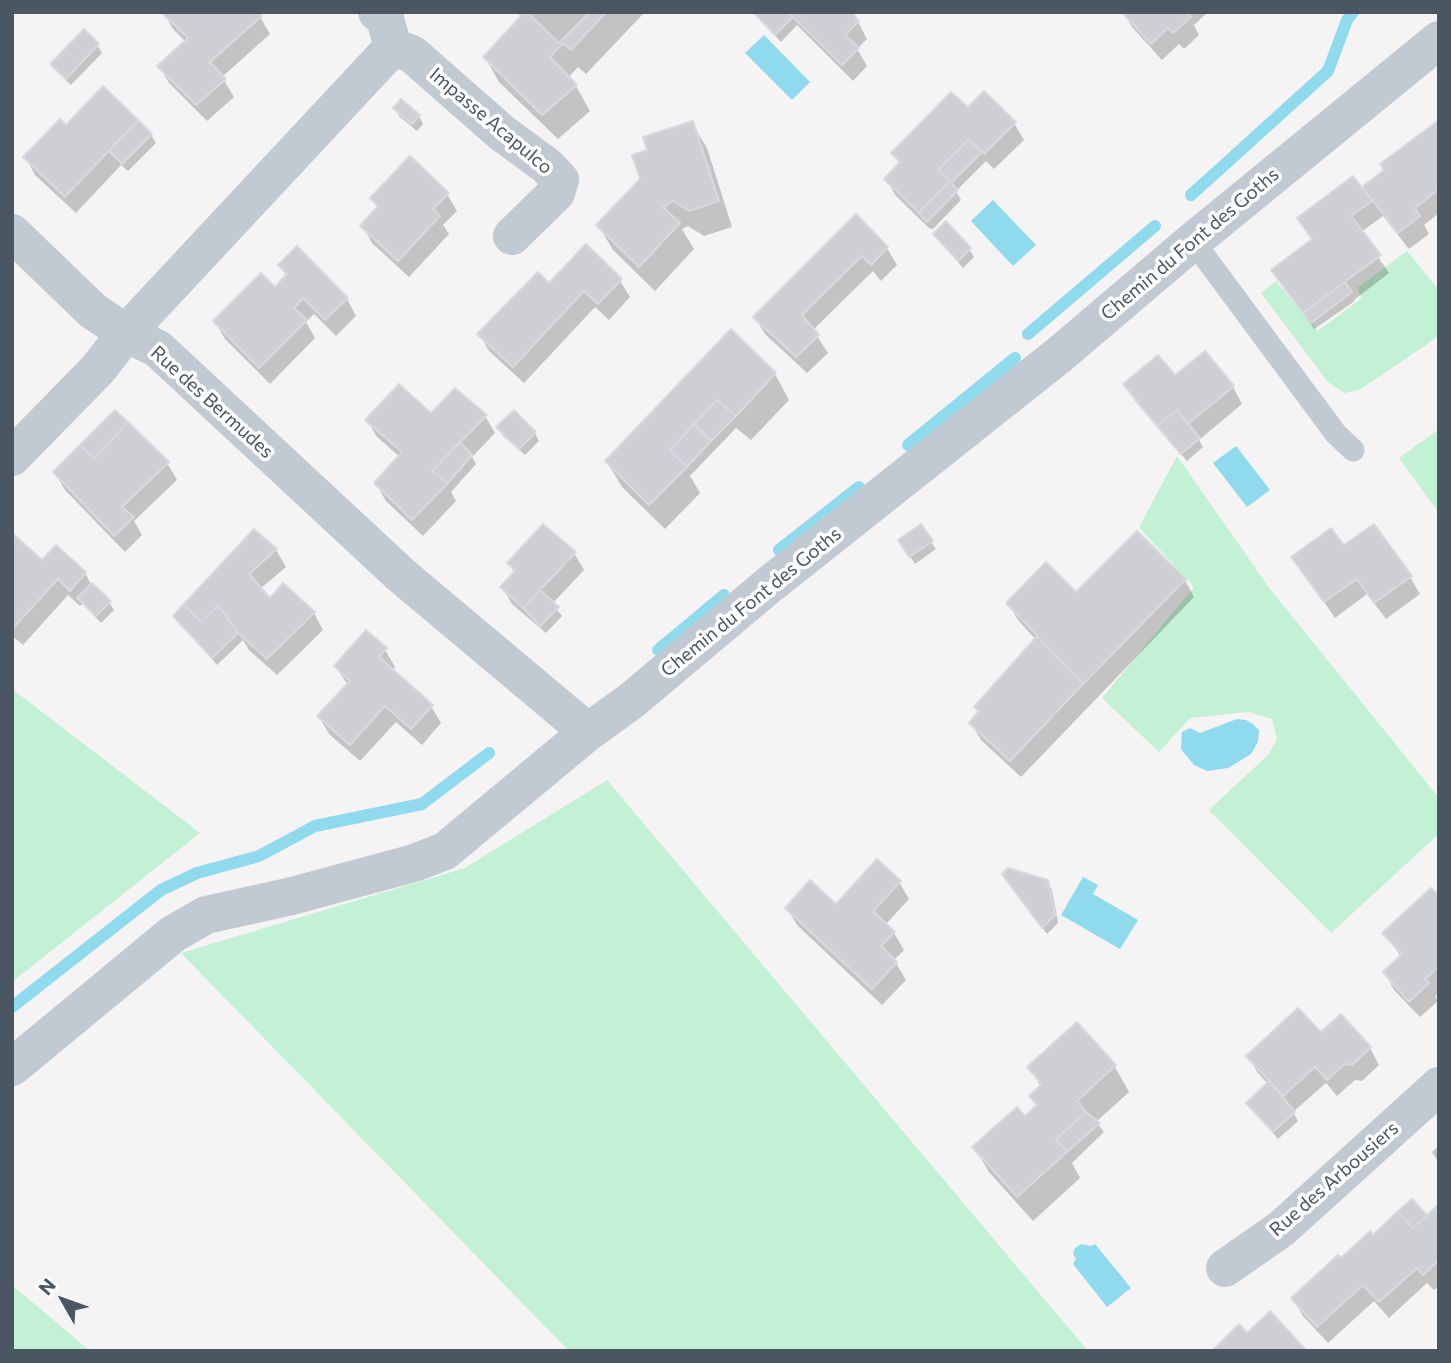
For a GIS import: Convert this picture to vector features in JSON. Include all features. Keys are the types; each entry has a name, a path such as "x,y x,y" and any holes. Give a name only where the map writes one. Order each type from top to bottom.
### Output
{"street":[{"path":"12,457 98,369 126,333 393,47 385,19 377,12"},
{"name":"Chemin du Font des Goths","path":"12,1067 173,934 206,915 388,871 445,851 769,585 1059,355 1193,241 1439,40"},
{"name":"Impasse Acapulco","path":"393,47 412,54 502,133 547,166 560,180 556,193 512,236"},
{"name":"Rue des Bermudes","path":"12,233 93,311 126,333 158,349 401,575 588,732"},
{"name":"Rue des Arbousiers","path":"1225,1268 1281,1229 1439,1086"}],"lane":[{"path":"1193,241 1336,434 1353,450"}],"green space":[{"path":"1407,251 1439,290 1439,336 1361,389 1345,393 1328,382 1261,293 1276,281 1318,331 1362,298 1357,288"},
{"path":"1439,429 1439,513 1399,458"},
{"path":"1177,456 1270,589 1439,798 1439,834 1331,933 1209,810 1269,754 1277,739 1272,719 1248,712 1190,718 1159,752 1102,698 1194,587 1139,527"},
{"path":"12,689 200,833 12,982"},
{"path":"607,780 1088,1351 569,1351 181,953 465,868"},
{"path":"12,1285 90,1351 12,1351"}],"water":[{"path":"764,35 810,82 792,100 745,53"},
{"path":"993,200 1036,245 1013,266 971,221"},
{"path":"1236,446 1270,490 1247,507 1213,463"},
{"path":"1237,719 1246,720 1259,730 1258,742 1251,754 1228,768 1207,771 1194,765 1181,749 1182,732 1190,728 1200,733"},
{"path":"1083,877 1098,885 1093,894 1138,920 1120,949 1061,915"},
{"path":"1081,1244 1095,1244 1131,1288 1107,1307 1073,1264 1076,1259 1073,1254 1075,1248"}],"building":[{"path":"161,12 257,12 262,16 210,62 226,79 196,105 157,66 188,38"},
{"path":"521,12 606,12 571,50 563,43 550,57 577,85 542,115 483,57 523,14"},
{"path":"527,12 590,12 559,43"},
{"path":"753,12 788,12 793,17 775,35"},
{"path":"851,12 859,21 845,35 859,48 842,65 790,14"},
{"path":"1122,12 1186,12 1191,17 1173,33 1168,28 1151,44"},
{"path":"84,29 99,44 66,79 50,64"},
{"path":"103,86 138,120 65,197 23,157 60,119 66,125"},
{"path":"984,91 1016,122 984,154 969,139 938,170 950,181 919,213 884,179 900,162 891,153 951,92 968,107"},
{"path":"401,99 420,115 412,124 393,108"},
{"path":"138,120 152,134 122,164 109,151"},
{"path":"1439,120 1439,189 1415,208 1420,216 1398,233 1362,187 1384,170 1380,164"},
{"path":"693,121 719,201 689,211 673,201 663,207 680,223 639,267 596,225 640,179 632,155 647,150 643,137"},
{"path":"969,139 982,152 951,183 958,190 927,222 918,213 950,181 938,170"},
{"path":"410,156 449,193 433,209 440,216 398,261 360,226 378,206 370,198"},
{"path":"1353,176 1372,201 1351,216 1381,255 1303,313 1271,270 1312,239 1297,218"},
{"path":"856,214 888,247 871,265 862,256 802,315 819,335 796,357 753,317"},
{"path":"946,221 971,248 958,261 933,234"},
{"path":"586,244 622,279 598,304 584,291 513,367 477,334 538,272 549,283"},
{"path":"297,246 348,298 325,320 303,298 294,308 307,320 259,368 213,321 261,273 275,287 287,274 278,265"},
{"path":"1345,282 1352,292 1311,323 1303,313"},
{"path":"731,329 776,373 736,416 717,400 670,450 687,467 649,505 605,461"},
{"path":"1205,351 1234,386 1188,424 1177,410 1157,426 1123,384 1158,355 1175,375"},
{"path":"399,384 431,413 455,388 487,415 432,471 448,483 412,520 374,483 402,452 365,420"},
{"path":"717,400 736,416 711,441 694,424"},
{"path":"115,410 128,422 94,459 80,445"},
{"path":"514,410 536,432 519,449 496,427"},
{"path":"1177,410 1200,438 1181,454 1157,426"},
{"path":"128,422 169,462 122,507 134,517 114,536 53,472 80,445 94,459"},
{"path":"694,424 711,441 687,467 670,450"},
{"path":"460,442 472,455 448,483 432,471"},
{"path":"543,524 576,552 523,608 500,587 516,570 507,563"},
{"path":"921,524 933,541 909,557 898,540"},
{"path":"1374,524 1412,576 1374,603 1357,579 1324,602 1291,557 1331,528 1344,545"},
{"path":"254,529 277,549 249,574 270,598 283,583 315,612 267,659 238,633 218,605 201,622 184,604"},
{"path":"1137,531 1186,579 1083,684 1006,603 1046,562 1076,592"},
{"path":"12,533 42,560 56,545 86,572 70,591 58,579 12,629"},
{"path":"92,583 111,601 96,616 77,598"},
{"path":"540,590 559,607 540,626 523,608"},
{"path":"184,604 201,622 218,605 238,633 212,658 173,616"},
{"path":"366,630 387,648 379,657 433,705 411,729 385,706 350,745 317,716 350,681 334,666"},
{"path":"1037,636 1083,684 1010,761 969,723 979,711 974,707"},
{"path":"877,859 901,881 873,911 895,932 881,946 897,962 872,989 785,908 810,880 836,904"},
{"path":"1008,868 1048,880 1055,915 1042,928 1002,874"},
{"path":"1431,888 1439,895 1439,967 1425,979 1429,983 1409,1002 1383,972 1402,954 1382,933"},
{"path":"1298,1008 1321,1032 1341,1014 1371,1047 1352,1065 1345,1064 1327,1080 1315,1067 1283,1096 1246,1056"},
{"path":"1077,1022 1116,1065 1077,1101 1086,1112 1056,1139 1067,1152 1017,1197 972,1147 1017,1107 1025,1116 1037,1105 1029,1096 1042,1084 1027,1067"},
{"path":"1269,1081 1295,1112 1273,1132 1246,1103"},
{"path":"1086,1112 1100,1123 1067,1152 1056,1139"},
{"path":"1412,1199 1427,1215 1413,1228 1398,1211"},
{"path":"1439,1204 1439,1260 1423,1275 1417,1268 1379,1302 1363,1285 1317,1327 1291,1298 1338,1255 1341,1258 1370,1231 1373,1235 1398,1211 1413,1228"},
{"path":"1270,1311 1305,1349 1303,1351 1212,1351 1239,1324 1247,1333"}],"waterway":[{"path":"1191,195 1328,71 1347,20 1353,12"},
{"path":"1028,334 1155,226"},
{"path":"908,445 1015,358"},
{"path":"779,550 859,487"},
{"path":"658,650 724,595"},
{"path":"12,1007 161,890 197,873 259,856 315,826 422,804 489,753"}]}
